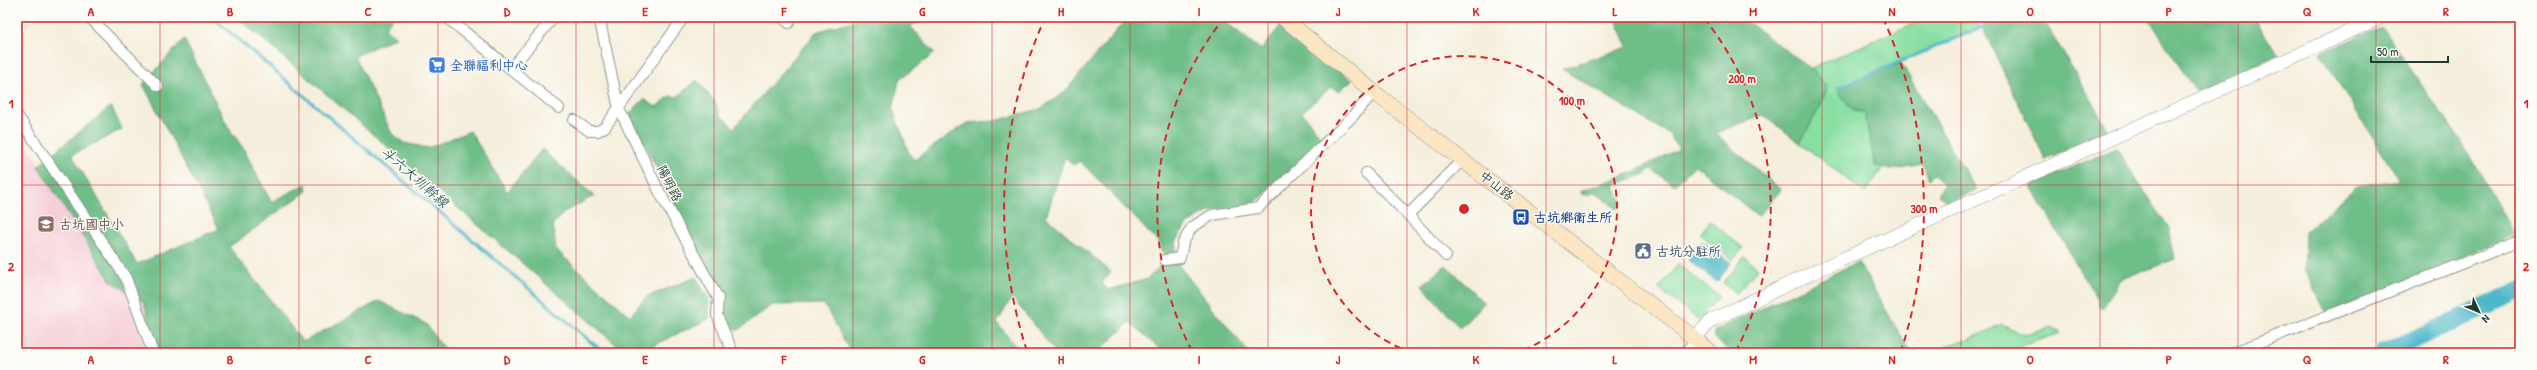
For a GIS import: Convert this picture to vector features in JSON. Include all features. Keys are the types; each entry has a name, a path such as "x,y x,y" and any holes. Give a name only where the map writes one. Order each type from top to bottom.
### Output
{"main road":[{"name":"中山路","path":"1282,17 1374,92 1694,338 1711,353"}],"street":[{"path":"89,17 158,86"},
{"path":"446,17 512,67 559,108"},
{"path":"512,67 554,17"},
{"name":"陽明路","path":"599,17 619,109 661,195 718,298 717,315 733,353"},
{"path":"574,120 588,131 598,131 605,127 684,17"},
{"path":"1687,353 1694,338 1712,320 1809,274 2382,17"},
{"path":"1165,260 1180,258 1183,243 1192,227 1212,215 1258,208 1352,117 1374,92"},
{"path":"17,115 126,278 153,353"},
{"path":"1408,215 1462,159"},
{"path":"1366,173 1446,256"},
{"path":"2232,353 2520,241"}],"shaded area":[{"name":"古坑國中小","path":"17,129 111,281 144,302 157,352 17,353"}],"green space":[{"path":"237,17 393,17 385,28 396,37 355,56 392,134 404,143 428,148 470,131 507,192 542,149 594,196 566,211 553,224 556,250 630,316 646,297 696,277 709,299 709,319 645,349 647,353 626,353"},
{"path":"853,17 932,17 910,26 935,53 899,80 893,110 909,153 914,160 967,123 995,121 1040,109 1064,93 1126,19 1125,17 1148,17 1151,20 1152,17 1220,17 1261,50 1281,25 1352,80 1339,91 1331,87 1302,112 1323,140 1255,203 1210,211 1187,224 1175,242 1179,266 1249,353 1164,353 1130,322 1097,353 1056,353 1012,297 997,323 1021,353 985,353 982,350 980,353 851,353 824,304 772,305 737,331 724,315 720,292 629,114 644,99 656,107 670,96 677,97 697,80 715,102 720,115 734,128 816,32 856,20","holes":["1065,157 1073,165 1080,161 1161,245 1165,260 1148,279 1108,290 1102,283 1111,272 1046,217"]},
{"path":"1615,17 1741,17 1814,71 1827,87 1820,107 1800,143 1764,115 1715,133 1781,190 1758,216 1695,165 1675,185 1650,169 1645,174 1614,185 1622,203 1617,209 1596,193 1582,195 1581,191 1631,173 1679,149 1669,134 1562,69 1628,47"},
{"path":"1928,17 1969,17 1971,22 1982,27 1838,88 1852,109 1865,114 1875,165 1883,168 1864,192 1800,143 1820,107 1827,87 1811,68"},
{"path":"1998,17 2042,17 2109,131 2045,159 1982,27"},
{"path":"2148,17 2254,17 2278,56 2196,92"},
{"path":"2382,27 2474,162 2514,235 2327,314 2305,271 2305,232 2357,186 2399,180 2320,53"},
{"path":"184,39 228,127 243,148 271,202 306,184 307,191 229,247 303,342 379,301 426,324 447,353 154,353 157,352 144,302 111,281 38,166 111,106 122,129 72,155 137,264 219,229 143,84"},
{"path":"1901,63 1976,190 1949,202 1938,195 1944,184 1933,174 1929,179 1923,164 1890,170 1875,165 1865,114 1855,110 1848,104 1838,88"},
{"path":"2116,148 2169,228 2175,259 2120,280 2102,309 2031,186"},
{"path":"1710,221 1743,248 1733,260 1700,234"},
{"path":"1744,257 1758,268 1736,294 1723,283"},
{"path":"1858,262 1911,353 1733,353 1715,339 1714,331"},
{"path":"1678,264 1719,296 1699,320 1659,289"},
{"path":"1446,265 1484,303 1460,328 1422,285"},
{"path":"2002,324 2025,335 2052,327 2061,333 2018,347 2020,353 1936,353 1947,345 1968,340"}],"water":[{"path":"1702,242 1731,263 1717,282 1688,260"}],"waterway":[{"name":"斗六大圳幹線","path":"212,17 604,353"},
{"path":"1838,88 1982,27 1998,17"},
{"path":"2384,353 2520,291"}],"place":[{"name":"全聯福利中心","path":"437,65"},
{"name":"古坑鄉衛生所","path":"1521,217"},
{"name":"古坑國中小","path":"46,224"},
{"name":"古坑分駐所","path":"1643,251"}]}
